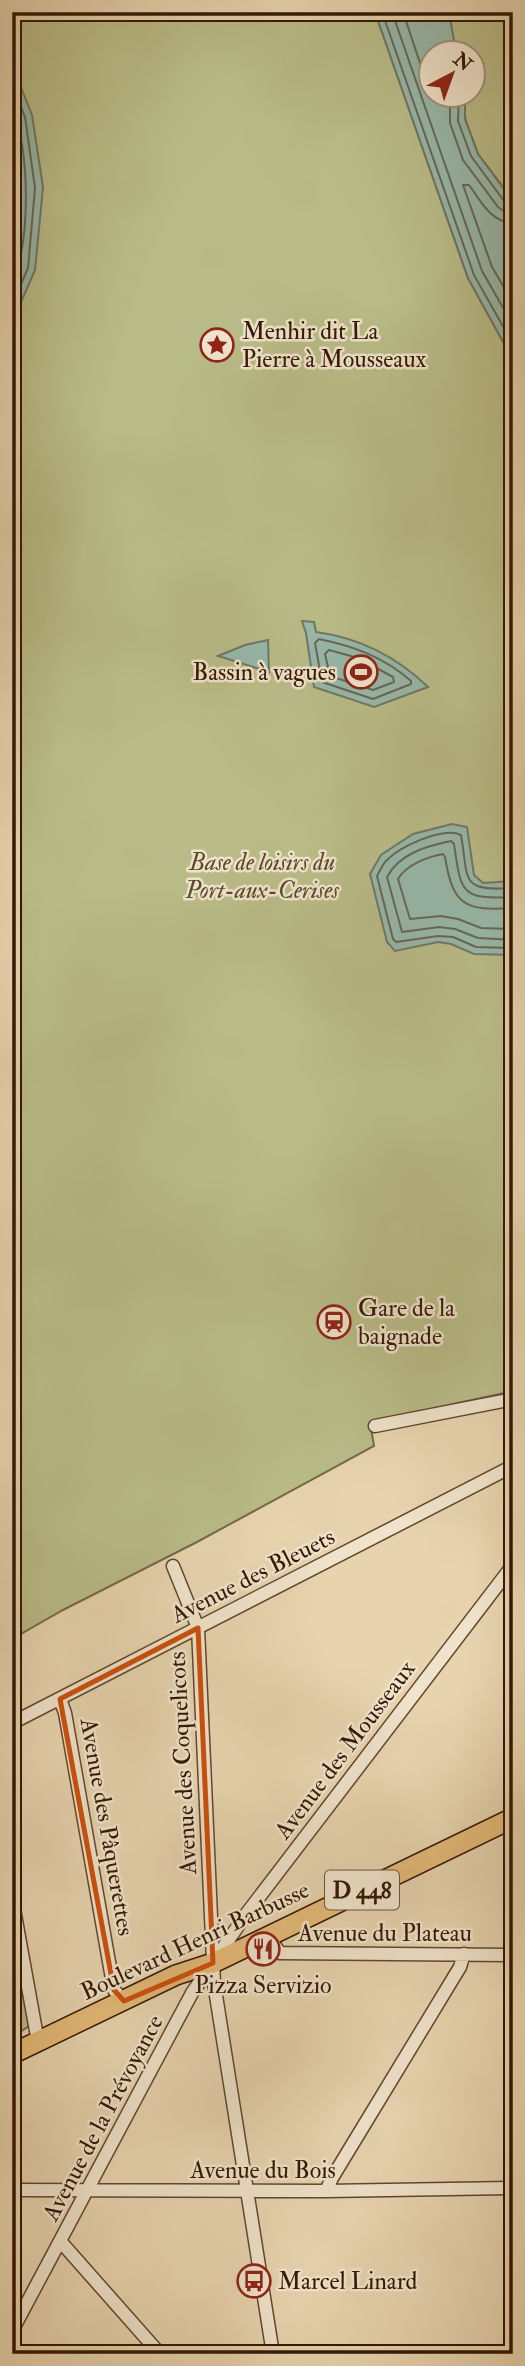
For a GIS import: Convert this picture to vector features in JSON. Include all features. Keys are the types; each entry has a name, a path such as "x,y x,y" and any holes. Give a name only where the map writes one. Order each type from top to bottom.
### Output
{"main road":[{"name":"Boulevard Henri Barbusse","path":"12,2054 176,1975 213,1963 513,1818"}],"street":[{"path":"375,1426 513,1399"},
{"name":"Avenue des Bleuets","path":"12,1723 513,1466"},
{"name":"Avenue des Mousseaux","path":"213,1963 247,1913 513,1565"},
{"name":"Avenue des Coquelicots","path":"173,1566 198,1628 213,1963 273,2354"},
{"name":"Avenue des Pâquerettes","path":"60,1699 65,1713 114,1990 124,2001"},
{"path":"12,1898 38,2042"},
{"name":"Avenue du Plateau","path":"267,1935 280,1953 513,1955"},
{"path":"326,2191 460,1968 464,1955"},
{"name":"Avenue de la Prévoyance","path":"12,2330 192,1993 213,1963"},
{"name":"Avenue du Bois","path":"12,2190 326,2191 513,2188"},
{"path":"61,2242 160,2354"}],"highlighted area":[{"path":"198,1628 213,1963 124,2001 114,1990 60,1699"}],"green space":[{"name":"Base de loisirs du Port-aux-Cerises","path":"12,12 375,12 468,278 513,360 513,1391 370,1422 374,1446 12,1639"},
{"path":"449,12 513,12 513,200 478,154 464,108 486,108 486,38 453,38"},
{"path":"12,1929 29,2026 17,2034 12,2033"}],"water":[{"path":"375,12 449,12 454,38 416,38 416,108 465,108 465,119 478,154 513,201 513,360 468,278"},
{"path":"12,65 32,115 43,187 35,270 12,323"},
{"name":"Bassin à vagues","path":"302,621 314,622 316,632 348,639 376,650 403,666 428,687 374,707 314,687"},
{"path":"268,640 269,672 218,656 245,645"},
{"path":"452,824 467,827 474,875 483,883 513,881 513,955 474,954 451,944 438,942 395,951 387,942 370,874 381,855 413,834"}],"place":[{"name":"Menhir dit La Pierre à Mousseaux","path":"217,345"},
{"name":"Bassin à vagues","path":"361,672"},
{"name":"Gare de la baignade","path":"334,1322"},
{"name":"Pizza Servizio","path":"263,1949"},
{"name":"Marcel Linard","path":"254,2281"}]}
